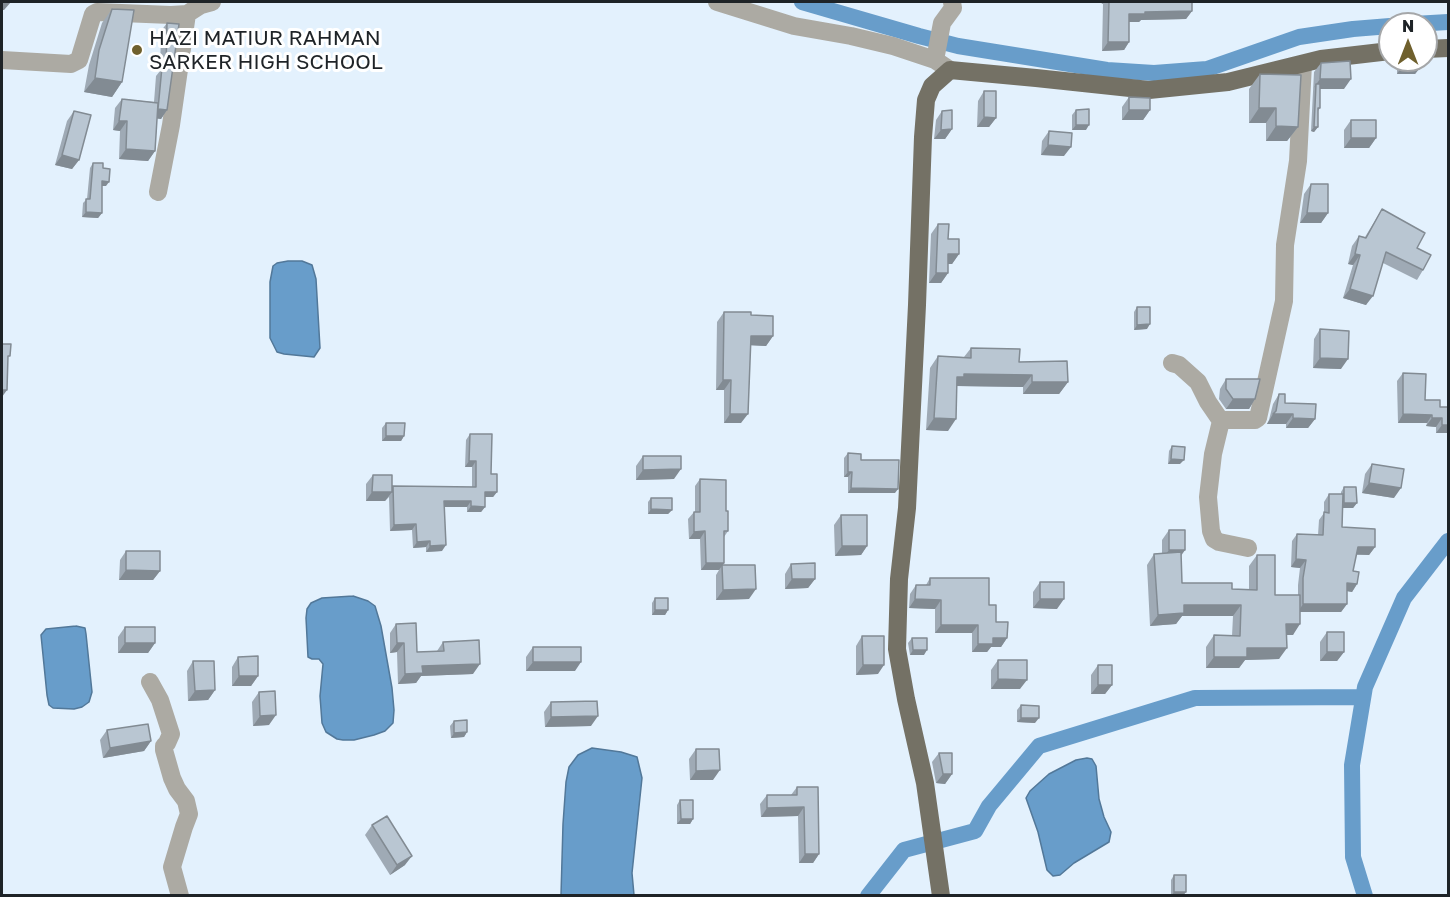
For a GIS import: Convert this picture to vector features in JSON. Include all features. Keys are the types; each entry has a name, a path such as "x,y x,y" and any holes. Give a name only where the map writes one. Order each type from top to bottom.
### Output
{"main road":[{"path":"940,887 925,783 897,649 899,579 907,508 923,137 926,100 941,60 1036,78 1149,90 1228,82 1321,59 1378,52"}],"street":[{"path":"2,60 70,64 79,60 93,14 97,12 186,14 201,5 212,2"},
{"path":"717,2 794,26 851,36 941,60 942,23 953,8 952,2"},
{"path":"158,192 171,125 186,14"},
{"path":"1221,421 1258,418 1284,301 1285,245 1298,161 1303,64"},
{"path":"1172,363 1179,365 1198,382 1221,421 1213,454 1208,497 1211,531 1214,539 1248,548"},
{"path":"150,682 160,700 171,734 164,750 172,778 186,801 189,814 172,867 180,896"}],"water":[{"path":"288,261 302,261 312,265 316,279 320,348 314,357 277,352 270,338 270,282 273,266"},
{"path":"353,596 375,606 381,626 394,710 393,723 385,731 354,740 343,740 326,732 322,723 320,696 323,664 319,659 308,657 306,618 307,609 311,603 322,598"},
{"path":"76,626 85,628 92,692 89,702 82,707 53,708 49,705 47,695 41,635 46,629"},
{"path":"592,748 637,757 642,778 632,873 634,895 561,895 563,824 569,767 578,755"},
{"path":"1092,759 1096,766 1099,799 1111,832 1109,842 1074,863 1060,875 1053,876 1047,870 1038,832 1026,798 1030,791 1049,774 1076,760"}],"building":[{"path":"1109,2 1192,2 1192,11 1129,14 1129,42 1108,42"},
{"path":"112,9 134,10 122,82 95,78 99,50"},
{"path":"167,23 179,24 167,110 158,109 162,67 166,67"},
{"path":"1350,61 1351,79 1320,79 1321,63"},
{"path":"1260,74 1301,75 1298,127 1276,126 1276,108 1259,108"},
{"path":"1316,84 1320,84 1320,108 1318,108 1318,127 1314,127"},
{"path":"984,91 996,91 996,118 984,117"},
{"path":"1129,97 1150,98 1150,110 1129,110"},
{"path":"122,99 158,103 155,151 126,149 127,121 119,121"},
{"path":"1089,109 1089,125 1076,125 1076,110"},
{"path":"952,110 952,129 941,130 942,111"},
{"path":"74,111 91,115 79,160 62,155"},
{"path":"1351,120 1376,120 1376,138 1351,138"},
{"path":"1049,131 1072,133 1071,147 1048,145"},
{"path":"93,163 103,163 103,168 110,169 109,182 102,181 102,213 86,212 86,199 90,199"},
{"path":"1311,184 1328,184 1328,213 1307,213"},
{"path":"1382,209 1425,233 1417,248 1431,255 1423,270 1386,252 1373,296 1350,289 1360,255 1355,254 1359,236 1366,238"},
{"path":"938,224 949,224 948,239 959,239 959,254 948,254 948,273 936,273"},
{"path":"1137,307 1150,307 1150,324 1137,325"},
{"path":"724,312 751,312 751,315 773,316 773,336 751,336 748,414 730,414 731,380 723,380"},
{"path":"1320,329 1349,331 1348,359 1320,358"},
{"path":"2,344 11,344 10,356 8,356 7,390 2,390"},
{"path":"971,348 1020,349 1019,362 1067,361 1068,382 1032,382 1032,375 964,374 964,377 957,377 956,419 934,418 938,356 971,358"},
{"path":"1403,373 1426,374 1425,400 1440,400 1440,407 1449,407 1449,425 1442,425 1442,418 1432,418 1432,415 1403,414"},
{"path":"1226,379 1260,379 1255,399 1233,399 1226,389"},
{"path":"1279,394 1285,394 1285,403 1316,404 1315,419 1293,418 1293,414 1273,414 1276,411"},
{"path":"386,423 405,423 404,436 386,436"},
{"path":"470,434 492,434 491,474 497,474 497,492 485,492 485,507 471,506 471,501 444,501 446,545 430,546 430,541 417,542 416,524 394,525 393,486 476,487 476,461 469,461"},
{"path":"1172,446 1185,447 1184,460 1171,459"},
{"path":"848,453 861,454 861,460 899,460 898,489 851,488 852,472 848,472"},
{"path":"643,456 681,456 681,469 643,470"},
{"path":"1372,464 1404,469 1401,488 1369,483"},
{"path":"373,475 392,475 392,492 372,492"},
{"path":"700,479 726,480 728,531 724,531 724,563 706,563 705,531 694,532 694,512 700,512"},
{"path":"1344,487 1356,487 1357,503 1344,503"},
{"path":"1329,494 1343,494 1342,527 1375,529 1375,547 1358,547 1353,571 1359,572 1357,584 1347,583 1347,604 1303,604 1306,560 1296,559 1297,534 1323,535 1324,512 1329,513"},
{"path":"651,498 672,498 672,510 651,509"},
{"path":"841,515 867,515 867,546 842,546"},
{"path":"1169,530 1185,530 1185,550 1169,550"},
{"path":"126,551 160,551 160,571 126,570"},
{"path":"1181,552 1182,583 1232,583 1232,589 1257,590 1257,555 1275,555 1275,595 1300,595 1300,624 1286,624 1287,648 1247,648 1247,657 1214,657 1214,635 1240,636 1241,605 1184,605 1184,613 1158,615 1154,554"},
{"path":"815,563 815,579 792,579 791,564"},
{"path":"722,565 755,565 756,589 723,590"},
{"path":"930,578 989,578 989,605 996,605 996,622 1008,622 1007,638 993,638 993,644 978,644 978,625 941,625 941,600 915,599 916,585 930,585"},
{"path":"1040,582 1064,582 1064,599 1040,599"},
{"path":"655,598 668,598 668,610 655,610"},
{"path":"416,623 417,652 444,651 443,642 479,640 480,664 422,666 423,673 405,674 404,643 397,643 396,624"},
{"path":"125,627 155,627 155,643 125,643"},
{"path":"1327,632 1344,632 1344,652 1327,652"},
{"path":"862,636 884,636 884,665 863,665"},
{"path":"912,638 927,638 927,650 913,650"},
{"path":"533,647 581,647 581,662 533,662"},
{"path":"258,656 258,676 239,676 238,657"},
{"path":"998,660 1027,660 1027,680 998,679"},
{"path":"193,661 214,661 215,690 195,691"},
{"path":"1098,665 1112,665 1112,685 1098,685"},
{"path":"275,691 276,715 260,716 259,692"},
{"path":"597,701 598,716 551,717 551,702"},
{"path":"1021,705 1039,706 1039,718 1021,718"},
{"path":"467,720 467,732 454,733 454,721"},
{"path":"148,724 151,741 110,748 107,730"},
{"path":"696,749 719,749 720,770 696,771"},
{"path":"939,753 952,753 952,774 943,774"},
{"path":"797,787 818,787 819,854 805,854 804,807 767,808 767,795 797,795"},
{"path":"680,800 693,800 693,819 681,819"},
{"path":"387,816 412,856 397,865 372,825"},
{"path":"1174,875 1186,875 1186,892 1174,892"}],"waterway":[{"path":"802,2 958,46 1107,70 1154,73 1207,69 1299,37 1378,27"},
{"path":"1438,23 1448,22"},
{"path":"1365,896 1353,857 1352,765 1365,687 1404,598 1448,541"},
{"path":"868,896 904,850 975,831 989,806 1039,746 1195,698 1363,697"}],"place":[{"name":"HAZI MATIUR RAHMAN SARKER HIGH SCHOOL","path":"137,50"}]}
